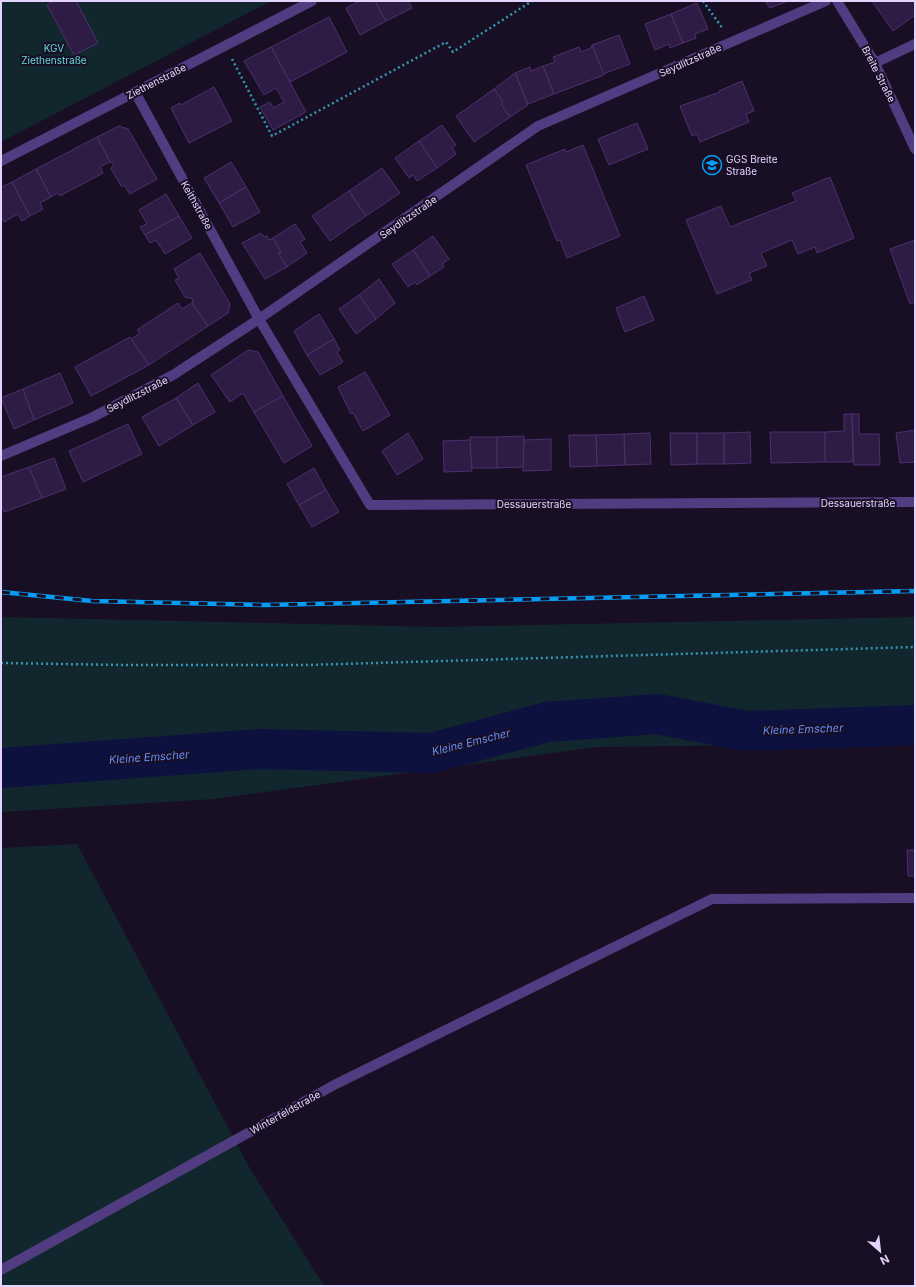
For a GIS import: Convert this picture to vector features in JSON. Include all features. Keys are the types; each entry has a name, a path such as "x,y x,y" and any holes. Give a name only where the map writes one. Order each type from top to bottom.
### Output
{"street":[{"name":"Ziethenstraße","path":"1,161 312,1"},
{"name":"Seydlitzstraße","path":"1,456 93,417 173,375 259,319 538,126 826,1"},
{"name":"Breite Straße","path":"837,1 875,63 915,149"},
{"path":"875,63 915,44"},
{"name":"Keithstraße","path":"135,92 259,319"},
{"name":"Dessauerstraße","path":"259,319 370,504 915,502"},
{"name":"Winterfeldstraße","path":"1,1270 336,1084 712,899 915,898"}],"path":[{"path":"225,46 272,136 446,42 453,52 532,1"},
{"path":"703,1 732,42"},
{"path":"1,663 124,666 307,665 915,647"}],"green space":[{"name":"KGV Ziethenstraße","path":"1,1 271,1 1,142"},
{"path":"1,617 437,627 915,617 915,743 597,747 214,799 1,812"},
{"path":"77,844 249,1167 324,1286 1,1286 1,848"}],"building":[{"path":"54,1 76,1 98,43 74,55 47,5"},
{"path":"360,1 375,1 386,21 360,35 346,8"},
{"path":"375,1 408,1 412,8 386,21"},
{"path":"765,1 788,1 770,8"},
{"path":"872,1 915,1 915,15 893,31"},
{"path":"697,3 708,29 695,34 696,38 683,43 671,14"},
{"path":"671,14 683,43 670,48 669,44 655,50 645,24"},
{"path":"329,17 347,52 290,82 271,47"},
{"path":"619,35 630,64 603,74 592,45"},
{"path":"592,45 604,75 554,94 543,66 555,62 553,57 579,47 581,52 591,48"},
{"path":"271,47 306,112 273,130 260,107 270,102 273,108 284,102 276,88 264,95 244,61"},
{"path":"543,66 554,94 528,104 515,73 530,67 531,71"},
{"path":"515,73 528,105 510,117 501,104 503,102 494,89"},
{"path":"742,81 754,111 746,114 749,122 700,142 697,134 692,136 680,106 720,92 719,91"},
{"path":"214,87 232,121 189,143 171,108 180,103 181,105"},
{"path":"494,89 503,102 501,104 510,117 474,142 456,116"},
{"path":"637,123 648,149 609,165 598,139"},
{"path":"442,125 456,145 452,148 456,154 437,168 419,141"},
{"path":"119,126 128,129 157,179 130,194 124,185 122,187 111,169 114,163 110,162 97,137"},
{"path":"97,137 110,162 100,167 103,173 60,196 58,193 51,197 36,169"},
{"path":"419,141 437,168 417,181 413,175 409,178 395,158"},
{"path":"583,145 620,236 567,258 560,240 557,241 526,165 565,149 566,152"},
{"path":"231,162 246,187 219,203 204,178"},
{"path":"382,168 400,193 366,216 349,191"},
{"path":"36,169 51,197 40,203 43,209 30,216 12,182"},
{"path":"830,177 854,238 817,253 815,247 798,254 792,240 761,253 767,266 749,273 752,280 717,294 686,220 721,206 730,227 796,201 792,193"},
{"path":"12,182 30,216 22,221 18,214 4,222 1,216 1,187"},
{"path":"246,187 260,212 233,227 219,203"},
{"path":"349,191 366,216 330,241 312,216"},
{"path":"166,194 179,216 145,235 140,227 147,224 139,210"},
{"path":"179,216 192,238 165,254 156,240 150,243 145,235"},
{"path":"295,224 305,239 300,242 307,253 287,267 278,253 281,252 273,238"},
{"path":"261,233 264,237 267,236 269,240 273,238 281,252 278,253 287,267 265,279 242,243"},
{"path":"433,236 449,259 442,264 444,267 430,276 413,250"},
{"path":"915,240 915,302 910,304 890,249"},
{"path":"413,250 430,276 417,285 415,282 408,287 392,264"},
{"path":"200,253 230,304 228,313 208,326 192,303 193,299 185,297 175,280 179,278 174,269"},
{"path":"379,279 395,303 376,319 359,295"},
{"path":"359,295 376,319 356,334 339,309"},
{"path":"644,296 654,320 625,332 616,308"},
{"path":"178,303 182,309 192,303 208,326 149,365 131,339 140,333 137,330"},
{"path":"319,314 334,339 307,355 294,331"},
{"path":"130,337 149,365 91,396 75,367"},
{"path":"334,339 340,350 337,352 343,362 320,375 307,355"},
{"path":"248,350 258,352 283,396 254,412 243,393 230,402 211,375"},
{"path":"365,372 390,415 363,431 353,413 351,414 338,387"},
{"path":"60,373 73,403 34,420 23,389"},
{"path":"198,383 215,412 193,425 176,398"},
{"path":"23,389 34,420 14,429 1,398"},
{"path":"283,396 312,446 284,463 254,412"},
{"path":"176,398 193,425 159,446 142,417"},
{"path":"844,414 852,414 853,462 825,462 825,432 844,431"},
{"path":"852,414 859,414 859,434 879,434 880,465 854,465"},
{"path":"128,424 142,454 83,482 69,451"},
{"path":"915,430 915,462 900,463 896,433"},
{"path":"750,432 751,463 724,464 724,433"},
{"path":"770,432 825,432 825,462 771,463"},
{"path":"408,433 423,459 397,475 382,451"},
{"path":"650,433 651,464 625,465 624,434"},
{"path":"670,433 697,433 697,464 671,465"},
{"path":"697,433 724,433 724,464 697,464"},
{"path":"624,434 625,465 597,466 596,435"},
{"path":"569,435 596,435 597,466 570,467"},
{"path":"524,436 524,467 497,468 497,437"},
{"path":"470,437 497,437 497,468 471,468"},
{"path":"551,439 551,470 523,471 524,440"},
{"path":"470,440 472,471 444,472 443,441"},
{"path":"54,458 66,489 42,498 29,467"},
{"path":"29,467 42,498 4,512 1,503 1,477"},
{"path":"314,468 326,490 299,505 287,484"},
{"path":"326,490 339,512 312,527 299,505"},
{"path":"907,850 915,850 915,876 908,876"}],"waterway":[{"name":"Kleine Emscher","path":"1,768 259,749 432,753 547,722 657,714 747,731 915,725"}],"railway":[{"path":"1,592 92,601 263,605 915,591"}],"place":[{"name":"GGS Breite Straße","path":"712,165"}]}
